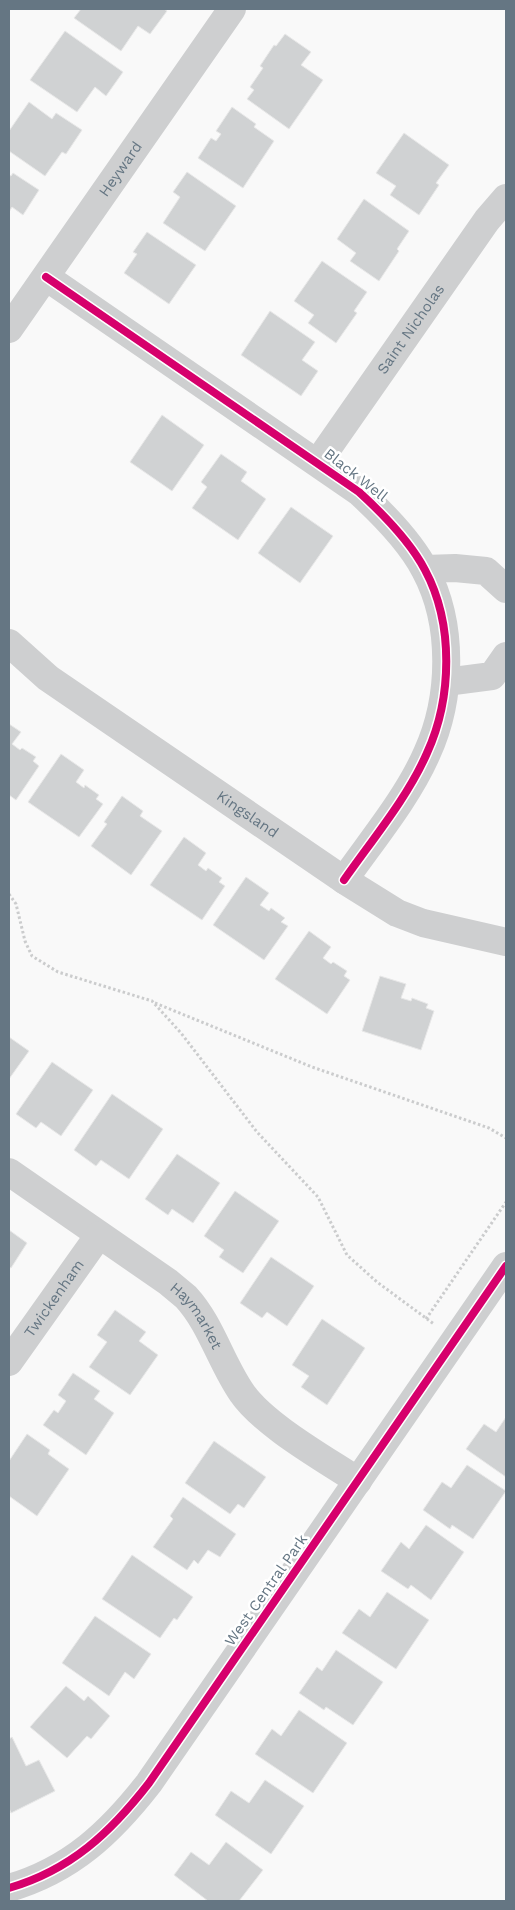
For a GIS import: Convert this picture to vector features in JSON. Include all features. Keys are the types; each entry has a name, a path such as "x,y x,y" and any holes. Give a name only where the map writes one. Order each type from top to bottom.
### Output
{"street":[{"name":"Heyward","path":"9,329 232,9"},
{"name":"Saint Nicholas","path":"318,462 486,220 506,198"},
{"name":"Black Well","path":"46,277 318,462 359,492 383,513 425,569 437,600 447,653 446,682 435,733 427,754 413,780 344,880"},
{"path":"425,569 455,568 486,571 506,589"},
{"name":"Kingsland","path":"9,643 48,678 344,880 397,913 423,922 506,942"},
{"path":"446,682 492,676 506,656"},
{"name":"Haymarket","path":"9,1172 168,1282 186,1298 199,1316 242,1393 256,1410 358,1481"},
{"name":"Twickenham","path":"9,1362 100,1235"},
{"name":"West Central Park","path":"9,1888 41,1876 72,1860 101,1838 127,1811 149,1783 506,1266"}],"path":[{"path":"9,894 16,904 25,941 32,956 58,972 152,1002 312,1067 489,1128 506,1138"},
{"path":"152,1002 181,1033 257,1132 318,1197 346,1255 377,1282 456,1339"},
{"path":"426,1319 506,1202"}],"building":[{"path":"81,9 164,9 167,11 150,34 138,26 121,51 74,18"},
{"path":"65,31 123,72 106,96 95,87 77,112 30,80"},
{"path":"285,34 311,52 301,65 323,80 289,129 247,99 254,90 250,87 263,68 260,66 274,45 276,46"},
{"path":"29,102 52,119 56,113 82,130 66,154 62,152 45,176 9,151 9,131"},
{"path":"232,107 256,124 254,127 274,141 243,188 198,158 211,138 216,141 221,134 216,131"},
{"path":"404,133 449,165 436,183 439,185 419,215 390,195 396,186 376,173"},
{"path":"187,172 236,206 205,251 163,223 180,197 173,192"},
{"path":"13,173 39,190 23,215 12,207 9,212 9,175 11,176"},
{"path":"364,199 409,231 397,249 399,251 379,281 350,261 356,253 337,239"},
{"path":"147,232 196,265 169,304 124,273 137,254 133,252"},
{"path":"322,261 367,292 354,311 357,313 336,343 308,323 314,315 294,301"},
{"path":"270,311 315,342 302,360 318,371 301,396 241,355"},
{"path":"162,415 204,445 172,491 130,462"},
{"path":"221,454 247,472 241,481 266,499 238,540 192,508 207,487 201,482"},
{"path":"291,507 333,536 300,583 258,553"},
{"path":"9,724 21,732 12,744 36,757 33,761 39,766 16,800 9,795"},
{"path":"61,754 84,770 76,782 84,788 85,785 99,795 96,799 103,804 79,837 28,802"},
{"path":"122,796 143,811 140,816 162,831 131,875 91,846 107,824 104,822"},
{"path":"184,837 206,853 198,865 206,871 208,868 222,878 219,882 225,886 202,920 150,885"},
{"path":"246,877 269,893 260,905 269,911 271,908 285,918 281,922 288,926 264,960 213,925"},
{"path":"309,931 331,947 323,958 347,971 344,976 350,980 327,1014 275,979"},
{"path":"380,976 406,984 401,998 411,1001 412,998 428,1004 426,1008 434,1011 421,1050 362,1031"},
{"path":"9,1037 29,1051 9,1079"},
{"path":"52,1062 93,1090 61,1136 41,1122 36,1128 16,1114"},
{"path":"112,1094 163,1129 129,1179 101,1160 96,1166 74,1150"},
{"path":"177,1154 220,1183 193,1223 172,1209 168,1215 145,1199"},
{"path":"235,1191 279,1221 243,1273 219,1257 224,1250 204,1236"},
{"path":"9,1230 27,1243 11,1268 9,1267"},
{"path":"271,1257 314,1286 287,1326 267,1312 262,1318 240,1303"},
{"path":"115,1310 146,1332 139,1341 158,1355 130,1395 89,1367 107,1342 97,1335"},
{"path":"322,1319 365,1348 327,1405 301,1387 309,1376 292,1365"},
{"path":"73,1373 100,1391 94,1399 114,1413 86,1455 43,1425 54,1410 58,1413 66,1401 58,1395"},
{"path":"506,1417 506,1477 466,1449 484,1424 496,1432"},
{"path":"27,1434 50,1450 48,1454 69,1469 37,1516 9,1496 9,1461"},
{"path":"214,1441 266,1477 244,1508 238,1504 230,1514 185,1483"},
{"path":"467,1465 506,1491 473,1539 452,1525 450,1529 423,1510 442,1482 451,1488"},
{"path":"183,1497 236,1534 220,1557 208,1550 198,1564 194,1560 187,1570 153,1547 173,1519 170,1516"},
{"path":"426,1525 464,1552 431,1600 411,1585 408,1589 381,1571 401,1542 409,1549"},
{"path":"132,1555 193,1597 177,1620 174,1618 160,1638 102,1599"},
{"path":"387,1592 429,1620 396,1669 342,1633 359,1609 370,1617"},
{"path":"95,1616 151,1654 134,1679 125,1672 109,1696 62,1663"},
{"path":"336,1650 383,1682 353,1725 326,1707 324,1710 299,1693 317,1667 322,1671"},
{"path":"66,1686 84,1701 88,1696 110,1716 91,1739 87,1736 67,1758 30,1727"},
{"path":"299,1710 347,1743 313,1793 255,1754 272,1729 281,1736"},
{"path":"12,1737 26,1766 39,1760 55,1791 11,1813 9,1808 9,1739"},
{"path":"265,1780 304,1806 271,1854 215,1815 231,1791 249,1803"},
{"path":"226,1842 263,1870 239,1901 208,1901 174,1875 191,1852 209,1865"}],"cycle path":[{"path":"46,277 359,492 404,538 425,570 441,614 445,637 445,685 435,732 427,753 410,786 344,880"},
{"path":"9,1888 52,1871 71,1860 104,1833 135,1801 506,1266"}]}
